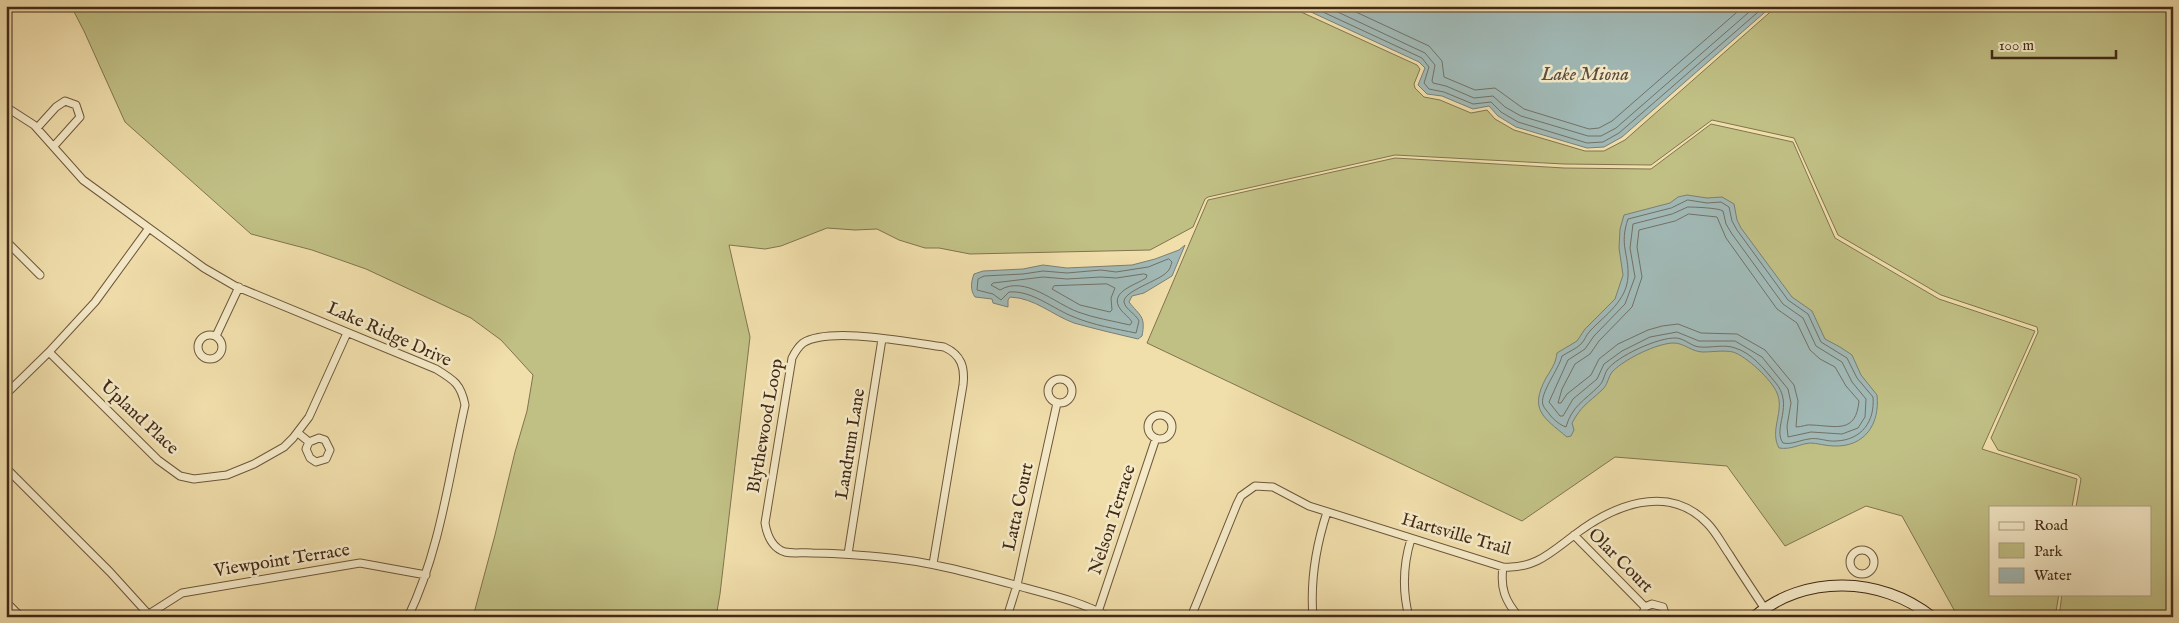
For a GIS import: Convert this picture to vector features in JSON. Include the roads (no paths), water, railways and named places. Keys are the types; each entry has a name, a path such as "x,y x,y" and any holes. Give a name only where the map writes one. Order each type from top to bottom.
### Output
{"street":[{"path":"37,128 56,107 65,101 76,105 80,117 54,146"},
{"name":"Lake Ridge Drive","path":"6,107 37,128 83,180 204,268 239,287 436,369 449,377 462,390 465,405 433,550 426,575 408,617"},
{"path":"6,394 49,352 95,302 149,228"},
{"path":"7,245 40,275"},
{"path":"216,336 239,287"},
{"name":"Upland Place","path":"49,352 158,460 180,476 194,479 227,475 254,464 284,447 298,432 317,402 347,333"},
{"name":"Blythewood Loop","path":"933,564 963,385 964,368 958,356 944,348 855,336 818,338 802,344 792,358 767,507 766,532 771,542 785,552 848,554 933,564 1054,595 1109,617"},
{"name":"Landrum Lane","path":"848,554 882,339"},
{"name":"Latta Court","path":"1007,617 1017,585 1057,403"},
{"path":"298,432 309,442"},
{"name":"Nelson Terrace","path":"1098,612 1156,438"},
{"path":"6,468 110,572 150,615"},
{"name":"Hartsville Trail","path":"1191,617 1237,504 1248,490 1264,485 1273,487 1294,500 1327,512 1502,567 1517,568 1538,562 1600,516 1636,502 1661,501 1688,509 1708,524 1765,609"},
{"path":"1313,617 1312,588 1315,556 1327,512"},
{"name":"Olar Court","path":"1574,535 1645,607"},
{"path":"1409,617 1403,585 1406,553 1411,539"},
{"name":"Viewpoint Terrace","path":"150,615 182,593 360,563 426,575"},
{"path":"1502,567 1501,579 1505,596 1519,617"},
{"path":"1858,586 1860,574"},
{"path":"1754,617 1788,596 1807,589 1834,585 1858,586 1892,594 1908,601 1932,617"},
{"path":"6,602 21,617"},
{"name":"Olar Court","path":"1645,607 1652,604 1660,605 1665,610 1666,617"},
{"name":"Olar Court","path":"1642,617 1645,607"}],"water":[{"name":"Lake Miona","path":"1298,6 1772,6 1622,137 1604,147 1587,148 1516,127 1498,116 1489,106 1473,109 1442,96 1427,94 1418,85 1425,68 1419,62"},
{"path":"1687,195 1707,198 1722,197 1734,204 1737,220 1741,228 1792,297 1812,311 1825,339 1852,355 1861,375 1877,395 1876,415 1873,424 1862,438 1854,443 1845,445 1831,446 1810,443 1779,448 1776,441 1776,427 1779,400 1774,388 1764,375 1745,358 1733,352 1699,352 1674,343 1642,352 1618,366 1610,375 1604,388 1579,412 1572,423 1574,430 1571,436 1567,437 1545,418 1541,412 1539,398 1557,353 1577,341 1585,329 1615,299 1623,275 1619,248 1620,229 1624,215 1670,203 1678,197"},
{"path":"1185,245 1172,276 1144,293 1132,296 1129,302 1143,320 1142,336 1138,339 1074,323 1027,300 1010,297 1008,307 993,303 992,299 975,297 973,294 972,283 974,274 983,271 1023,269 1043,265 1067,268 1132,265 1179,250"}]}
